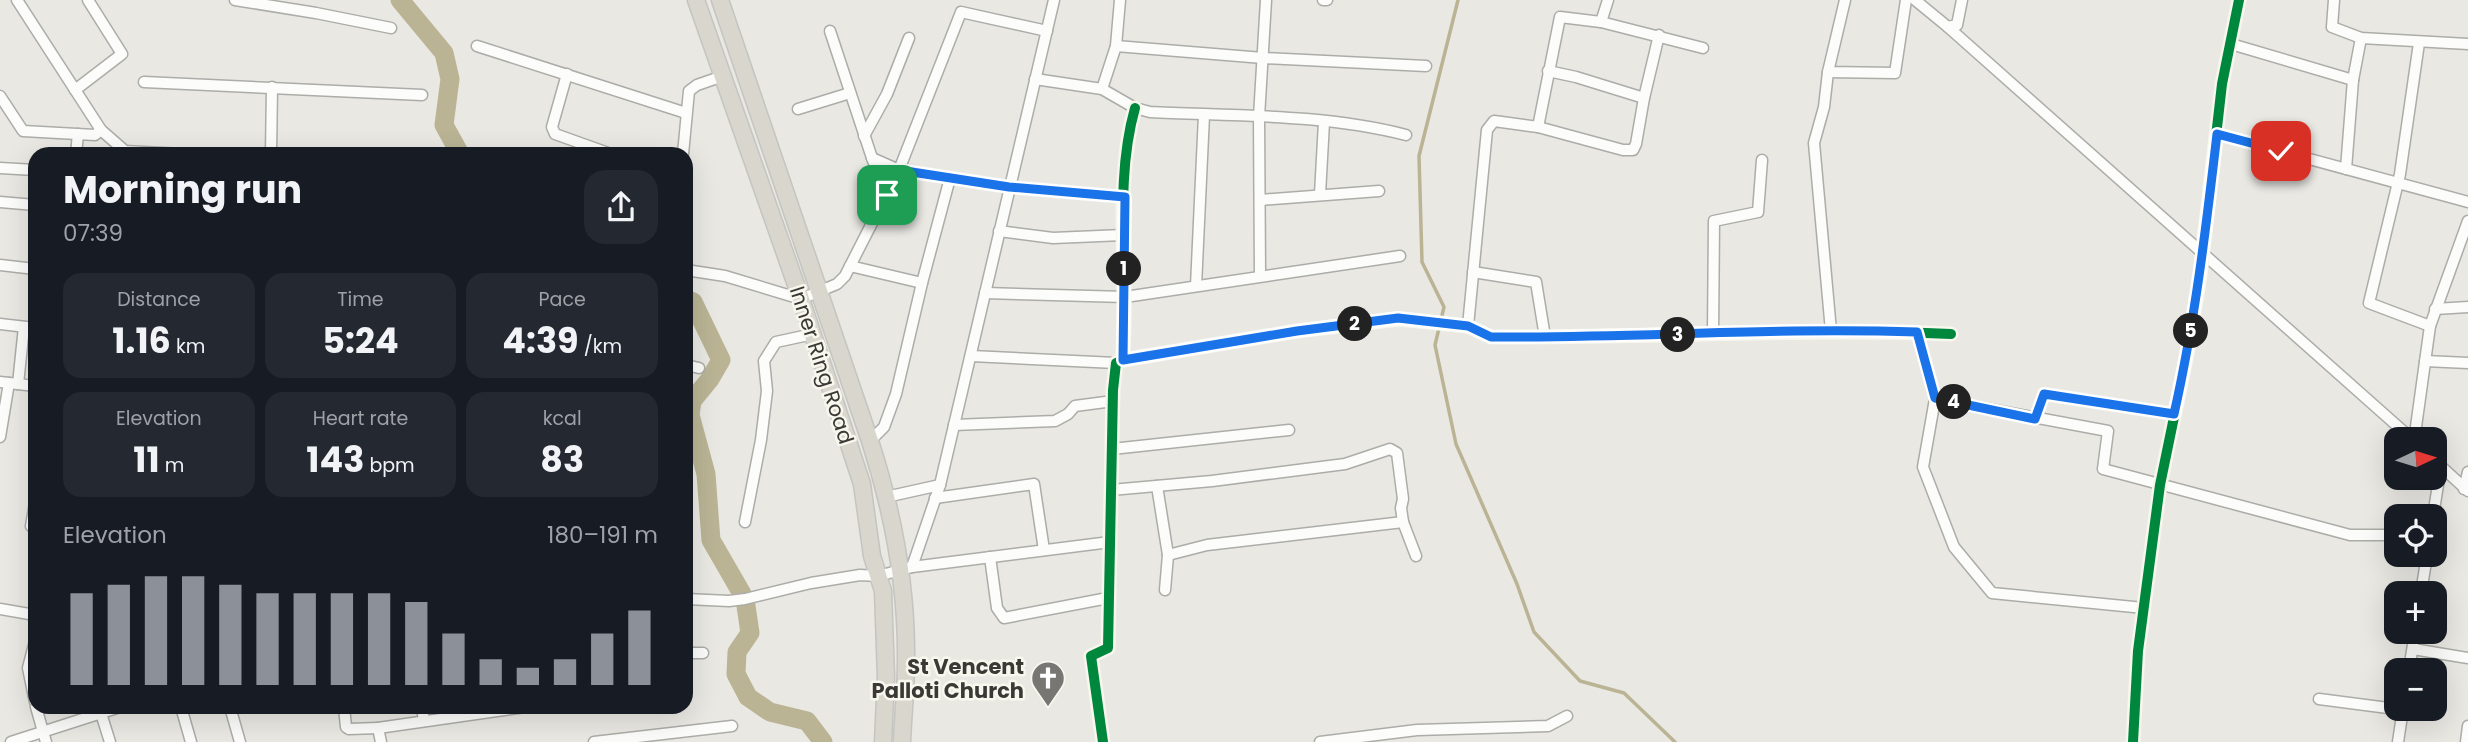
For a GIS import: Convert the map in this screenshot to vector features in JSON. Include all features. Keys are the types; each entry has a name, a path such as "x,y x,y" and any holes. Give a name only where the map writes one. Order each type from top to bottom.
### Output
{"highway":[{"name":"Inner Ring Road","path":"696,0 801,299 862,484 872,556 883,591 886,677 883,742"},
{"name":"Inner Ring Road","path":"720,0 870,441 906,568 906,661 902,742"}],"street":[{"path":"17,0 102,130 118,147"},
{"path":"75,90 122,54 88,0"},
{"path":"235,0 391,28"},
{"path":"316,13 317,0"},
{"path":"906,568 940,485 1055,0"},
{"path":"1102,89 1116,46 1121,0"},
{"path":"1260,276 1259,117 1266,0"},
{"path":"1601,22 1608,0"},
{"path":"1831,331 1814,143 1824,107 1828,72 1844,0"},
{"path":"1828,72 1895,73 1906,0"},
{"path":"1914,0 1948,27 2400,427"},
{"path":"1948,27 1956,25 1962,0"},
{"path":"2133,742 2138,652 2160,485 2188,354 2203,253 2222,84 2239,0"},
{"path":"2334,0 2332,27 2361,38 2468,44"},
{"path":"693,271 725,276 801,299 837,284 850,266 899,170 961,12 1047,32"},
{"path":"1538,127 1560,17 1601,22 1703,48"},
{"path":"830,31 864,136 887,195"},
{"path":"1468,326 1488,130 1494,121 1538,127 1623,150 1633,150 1659,35"},
{"path":"864,136 887,94 909,38"},
{"path":"2346,169 2353,80 2361,38"},
{"path":"2419,43 2398,183 2369,303 2430,326"},
{"path":"2231,44 2353,80"},
{"path":"477,46 686,113"},
{"path":"1116,46 1263,58 1426,66"},
{"path":"1549,71 1644,98"},
{"path":"567,75 552,127 555,134 591,147"},
{"path":"683,147 689,91 696,85 723,76"},
{"path":"1035,79 1102,89 1135,108 1150,112 1324,122 1373,127 1406,135"},
{"path":"144,82 422,95"},
{"path":"271,147 272,87"},
{"path":"798,109 850,93"},
{"path":"0,96 23,131 95,135 102,130"},
{"path":"1102,741 1091,656 1108,648 1113,401 1125,297 1123,235 1127,136 1135,108"},
{"path":"1196,286 1204,114"},
{"path":"1321,194 1324,122"},
{"path":"77,147 78,134"},
{"path":"2217,134 2468,202"},
{"path":"872,158 899,170 950,178 1009,187 1125,197"},
{"path":"1713,334 1714,221 1758,212 1762,160"},
{"path":"0,167 28,169"},
{"path":"870,441 884,427 897,394 922,283 950,178"},
{"path":"1260,200 1379,191"},
{"path":"0,202 28,204"},
{"path":"2417,427 2430,326 2435,309 2463,249 2468,221"},
{"path":"999,231 1053,238 1123,235"},
{"path":"985,293 1125,297 1400,256"},
{"path":"0,265 28,268"},
{"path":"850,266 922,283"},
{"path":"1473,272 1536,282 1545,337"},
{"path":"2435,309 2468,307"},
{"path":"971,356 1119,361 1297,331 1398,318 1468,326 1491,337 1831,331 1951,334"},
{"path":"0,324 28,327"},
{"path":"0,437 9,383 28,330"},
{"path":"1917,332 1935,398 1923,467 1954,547 1993,593 2144,608"},
{"path":"744,522 761,440 767,391 764,361 776,342 813,334"},
{"path":"2425,360 2468,363"},
{"path":"693,367 699,369"},
{"path":"9,383 28,385"},
{"path":"2035,419 2044,394 2174,414"},
{"path":"1935,398 2108,431 2103,469 2350,535 2384,535"},
{"path":"954,425 1055,421 1068,414 1075,406 1113,401"},
{"path":"1112,449 1289,430"},
{"path":"1111,490 1345,464 1390,449 1397,453 1403,522 1416,556"},
{"path":"2447,472 2466,490"},
{"path":"2466,490 2468,472"},
{"path":"935,498 1034,484 1044,550"},
{"path":"886,497 940,485"},
{"path":"1157,486 1168,555 1165,590"},
{"path":"1168,555 1207,545 1403,522"},
{"path":"693,599 729,601 860,575 878,576 906,568 1110,542"},
{"path":"990,557 997,608 1004,618 1108,598"},
{"path":"0,609 28,614"},
{"path":"2411,658 2414,644"},
{"path":"2413,649 2468,658"},
{"path":"693,653 703,653"},
{"path":"2319,699 2384,707"},
{"path":"38,714 44,737"},
{"path":"11,742 44,737 92,714"},
{"path":"101,714 110,742"},
{"path":"183,714 191,742"},
{"path":"232,714 240,742"},
{"path":"344,714 345,727 349,729 378,728 474,714"},
{"path":"423,714 424,721"},
{"path":"1320,742 1417,730 1548,726 1567,716"},
{"path":"2398,742 2401,721"},
{"path":"594,742 732,726"},
{"path":"2466,742 2468,726"},
{"path":"378,728 381,742"}],"waterway":[{"path":"400,0 444,53 450,79 444,125 456,147"},
{"path":"1458,0 1419,156 1422,262 1444,307 1435,345 1456,444 1517,584 1534,632 1580,681 1624,693 1675,742"},
{"path":"693,302 721,360 693,400"},
{"path":"693,426 706,474 711,540 745,599 750,633 737,652 736,674 748,697 770,712 807,721 823,742"}],"cycle path":[{"path":"2133,742 2138,651 2160,485 2200,276 2222,84 2239,0"},
{"path":"1103,742 1091,656 1108,648 1113,390 1116,363 1123,360 1124,177 1135,108"},
{"path":"1123,360 1297,331 1399,319 1468,326 1491,337 1836,332 1951,334"}],"place":[{"name":"St Vencent Palloti Church","path":"1048,708"}],"route":[{"path":"887,195 899,170 1009,187 1125,197 1123,360 1221,342 1398,318 1468,326 1491,337 1862,330 1917,332 1935,398 2035,419 2044,394 2174,414 2188,354 2200,276 2217,134 2281,151"}]}
